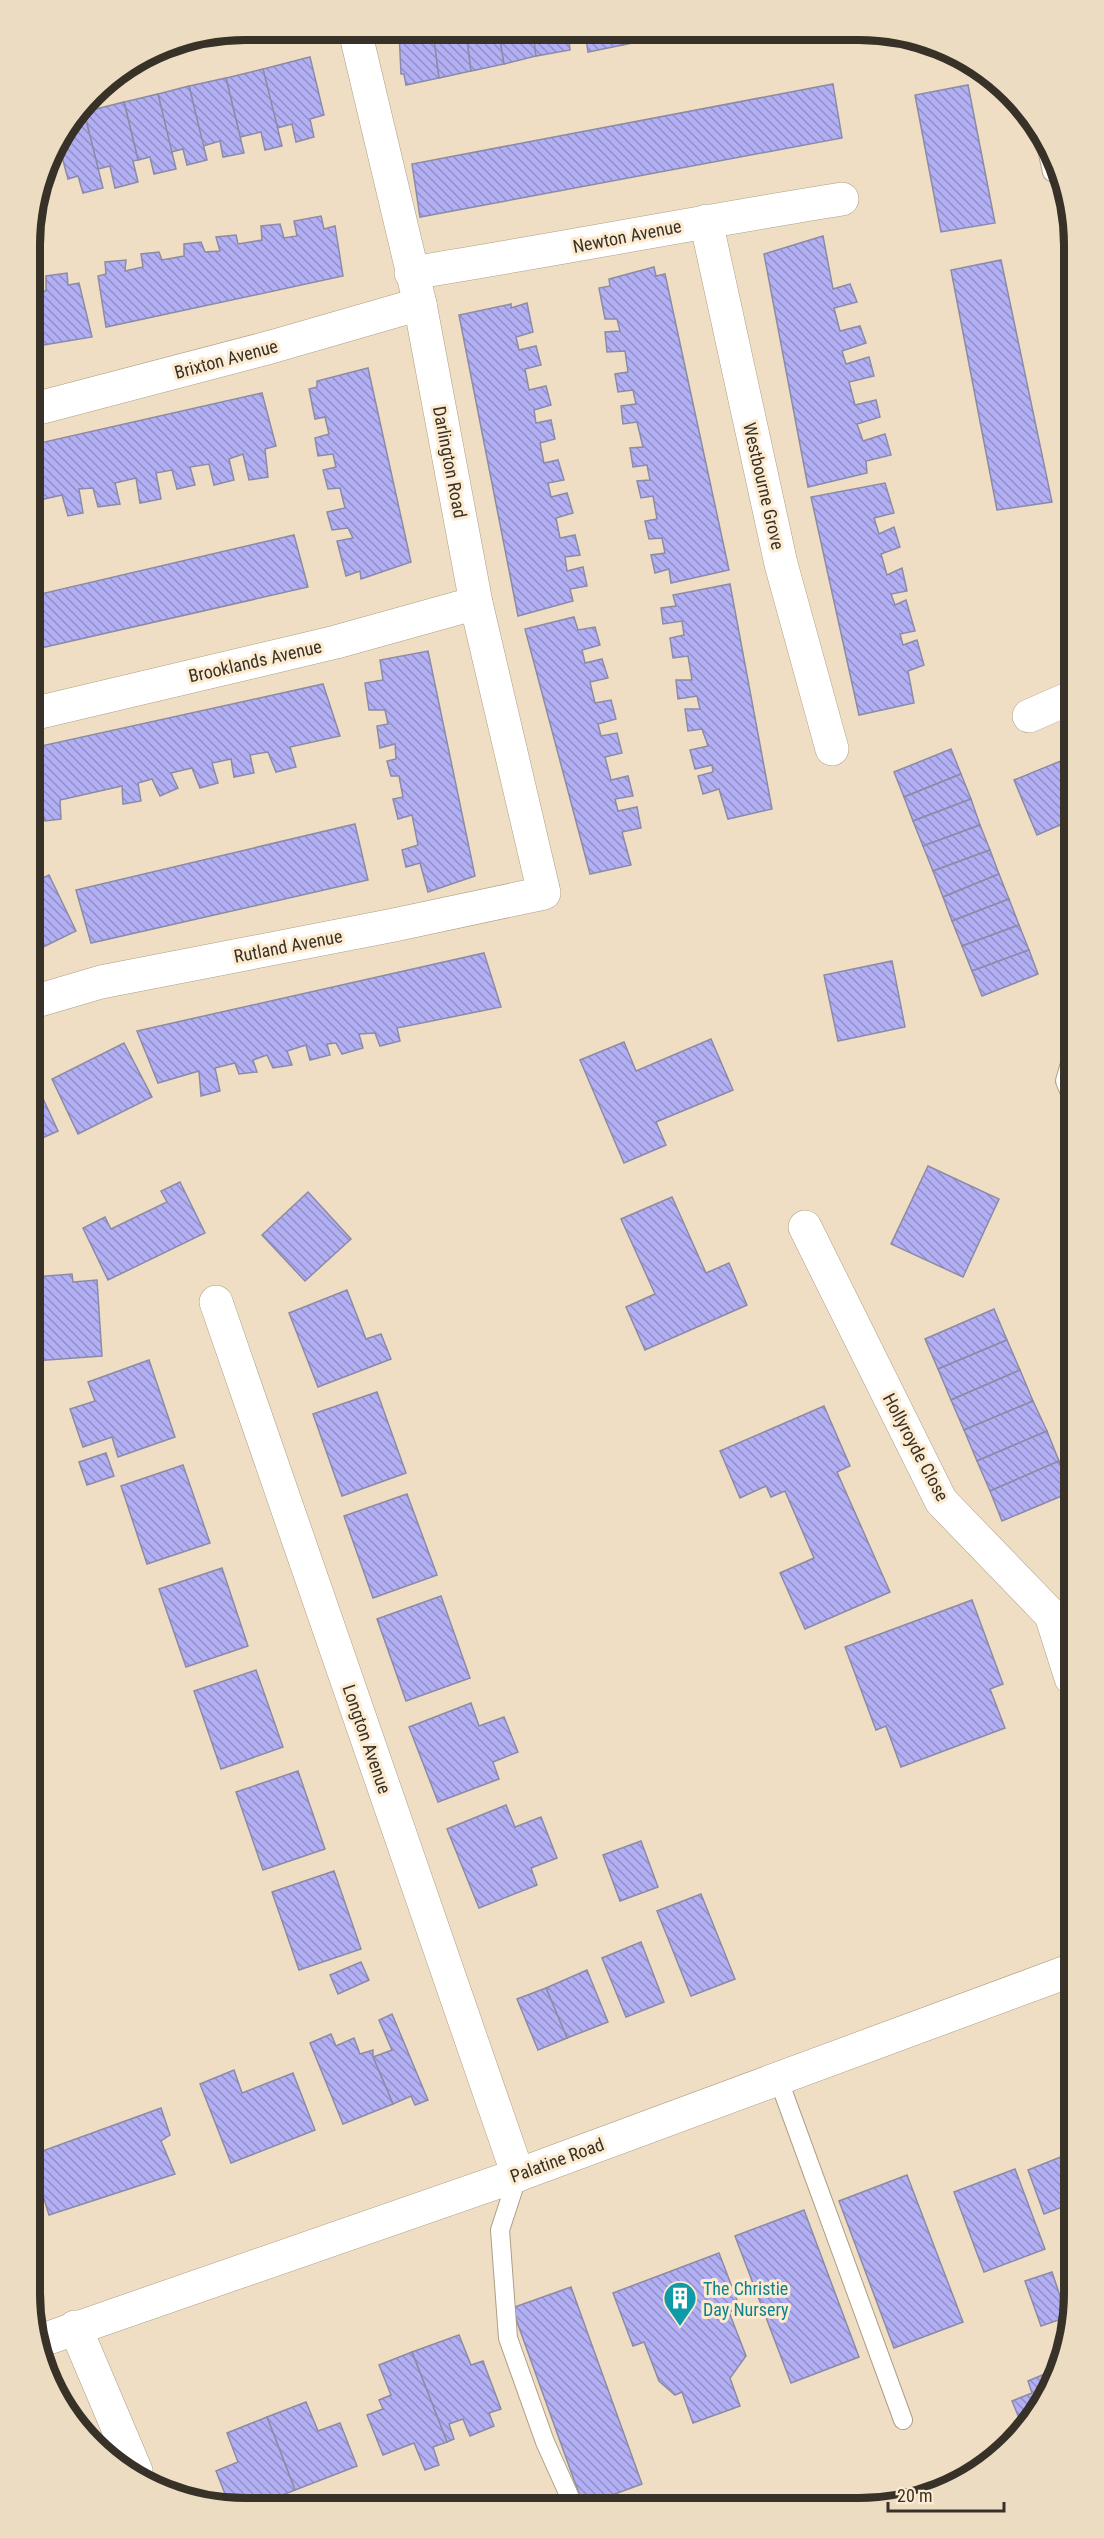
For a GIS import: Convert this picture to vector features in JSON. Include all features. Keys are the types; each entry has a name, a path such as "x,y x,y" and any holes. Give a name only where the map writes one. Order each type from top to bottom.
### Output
{"street":[{"name":"Darlington Road","path":"357,41 415,288 476,603 544,893"},
{"name":"Newton Avenue","path":"415,288 560,249 842,198"},
{"name":"Westbourne Grove","path":"706,221 782,564 832,749"},
{"name":"Brixton Avenue","path":"41,407 271,347 415,288"},
{"name":"Brooklands Avenue","path":"41,712 336,642 476,603"},
{"path":"1029,716 1064,701"},
{"name":"Rutland Avenue","path":"41,1000 101,982 394,925 544,893"},
{"name":"Hollyroyde Close","path":"805,1227 941,1501 1051,1615 1063,1654"},
{"name":"Longton Avenue","path":"216,1302 518,2175"},
{"name":"Palatine Road","path":"46,2339 518,2175 1063,1973"},
{"path":"75,2327 133,2464"}],"lane":[{"path":"778,2078 903,2420"},
{"path":"518,2175 500,2230 508,2338 544,2442 570,2498"}],"building":[{"path":"569,40 570,50 536,56 534,41"},
{"path":"586,40 622,40 623,45 588,52"},
{"path":"622,40 644,40 623,45"},
{"path":"399,41 434,41 439,78 406,85 404,74 401,74"},
{"path":"434,41 467,41 471,71 439,78"},
{"path":"467,41 500,41 504,64 471,71"},
{"path":"500,41 534,41 536,56 504,64"},
{"path":"310,57 324,115 310,119 314,137 296,142 292,124 277,128 263,69"},
{"path":"263,69 282,146 265,150 261,132 240,137 226,78"},
{"path":"226,78 244,153 223,157 220,141 203,146 189,86"},
{"path":"833,84 842,138 420,217 412,164"},
{"path":"968,85 995,223 941,232 915,95"},
{"path":"189,86 207,160 187,165 183,149 171,152 158,94"},
{"path":"158,94 176,169 154,174 150,157 138,160 124,102"},
{"path":"124,102 138,160 133,161 138,182 115,188 110,166 98,169 85,118 91,110"},
{"path":"85,118 103,188 83,193 78,176 68,179 62,156"},
{"path":"321,216 324,229 335,226 343,276 106,327 98,276 106,274 105,262 126,260 125,271 143,267 141,254 159,252 162,260 184,256 184,244 201,242 205,252 220,251 216,237 236,235 238,244 262,240 261,226 280,224 284,238 297,236 294,221"},
{"path":"823,236 833,289 850,284 857,302 834,308 840,331 860,326 866,343 842,351 846,364 869,357 874,376 849,382 855,405 876,400 880,417 857,424 863,441 885,434 891,455 866,461 867,473 808,487 764,254"},
{"path":"1001,260 1052,502 997,510 951,270"},
{"path":"654,267 656,276 665,274 729,570 671,583 669,569 655,573 651,555 665,553 662,538 649,539 645,521 657,519 653,496 641,498 637,481 650,480 647,465 633,467 630,448 643,447 637,422 623,424 621,406 636,404 633,390 618,392 615,374 628,372 625,351 607,352 605,332 620,331 617,319 605,319 599,288 610,286 609,279"},
{"path":"67,273 68,285 79,283 92,337 41,345 41,291 46,291 46,276"},
{"path":"527,303 533,332 516,337 519,350 536,346 541,365 525,369 529,390 546,386 551,405 534,410 536,423 551,420 555,439 540,443 544,463 558,460 564,480 548,483 551,497 567,493 573,513 556,518 560,538 575,535 580,555 565,557 567,571 583,567 587,586 570,589 573,601 518,616 459,315 511,304 511,308"},
{"path":"368,368 411,562 361,579 360,571 346,576 337,541 353,538 348,528 332,530 327,512 345,508 340,488 328,489 323,470 336,467 333,454 318,456 315,438 329,434 325,417 315,419 309,389 317,387 317,381"},
{"path":"262,393 276,446 265,449 268,477 249,480 243,454 229,459 234,480 214,485 209,464 190,467 195,485 177,489 172,470 156,473 161,499 140,503 136,478 115,483 120,504 98,507 93,488 79,489 83,513 68,516 62,495 41,500 41,443"},
{"path":"885,483 894,513 874,518 879,534 894,527 900,547 881,554 887,575 902,568 907,591 891,594 895,605 906,600 915,631 900,634 903,645 917,640 924,665 908,671 914,703 859,715 811,497"},
{"path":"294,535 308,587 41,648 41,594"},
{"path":"730,584 772,809 728,819 719,789 703,794 698,776 713,772 712,765 695,769 690,750 708,746 702,729 688,731 685,709 700,709 697,696 678,699 676,680 692,680 688,656 673,658 670,638 684,635 682,621 663,624 661,608 676,606 673,595"},
{"path":"574,617 578,630 595,627 600,645 582,650 585,663 602,659 608,678 590,682 595,703 611,700 616,719 598,724 601,736 617,733 622,753 605,757 611,780 628,776 633,796 615,799 618,811 637,807 641,828 622,832 631,865 590,874 525,629"},
{"path":"428,651 475,876 428,892 420,863 406,867 402,850 418,845 412,815 398,819 393,799 403,797 399,776 391,776 387,761 396,759 395,744 380,748 377,726 388,724 385,710 369,710 365,683 383,680 380,660"},
{"path":"323,684 340,736 290,747 296,767 276,772 268,752 250,755 254,773 234,777 231,759 212,763 218,783 200,788 192,768 171,773 178,788 160,796 152,779 138,783 141,801 123,804 122,786 60,800 61,819 45,821 41,806 41,746"},
{"path":"951,749 961,774 904,797 894,772"},
{"path":"1064,760 1064,832 1060,825 1037,835 1014,780"},
{"path":"961,774 971,799 913,821 904,797"},
{"path":"971,799 980,825 923,846 913,821"},
{"path":"355,824 368,880 91,943 76,890"},
{"path":"980,825 990,850 933,871 923,846"},
{"path":"990,850 999,874 943,897 933,871"},
{"path":"999,874 1009,899 952,921 943,897"},
{"path":"49,875 76,931 41,948 41,879"},
{"path":"1009,899 1019,925 962,946 952,921"},
{"path":"1019,925 1029,950 972,971 962,946"},
{"path":"1029,950 1038,974 982,996 972,971"},
{"path":"484,953 501,1007 397,1028 400,1041 380,1046 375,1033 359,1034 363,1048 342,1054 336,1043 327,1044 330,1055 310,1060 306,1045 287,1051 292,1065 273,1068 267,1055 253,1060 257,1072 239,1074 235,1063 215,1068 220,1091 201,1096 199,1071 158,1083 137,1031"},
{"path":"892,961 905,1027 838,1041 824,975"},
{"path":"711,1039 733,1090 656,1122 666,1145 624,1163 580,1060 624,1042 636,1071"},
{"path":"124,1043 152,1097 78,1134 52,1079"},
{"path":"41,1093 58,1131 41,1139"},
{"path":"928,1166 999,1199 963,1277 891,1244"},
{"path":"180,1182 205,1233 108,1280 83,1228 105,1217 111,1229 167,1202 161,1191"},
{"path":"308,1192 351,1239 305,1281 262,1235"},
{"path":"672,1197 706,1273 729,1263 747,1305 645,1350 626,1307 655,1294 621,1219"},
{"path":"72,1274 73,1282 97,1280 102,1356 40,1361 40,1276"},
{"path":"347,1290 366,1339 381,1334 391,1359 318,1387 289,1313"},
{"path":"994,1309 1007,1340 938,1369 925,1339"},
{"path":"1007,1340 1020,1370 951,1400 938,1369"},
{"path":"149,1360 175,1437 118,1457 112,1437 83,1447 70,1409 95,1401 88,1382"},
{"path":"1020,1370 1033,1401 964,1430 951,1400"},
{"path":"377,1392 406,1473 342,1496 313,1414"},
{"path":"1033,1401 1047,1431 977,1461 964,1430"},
{"path":"824,1406 850,1466 837,1472 890,1592 805,1629 780,1573 814,1558 785,1491 771,1497 766,1486 740,1498 720,1451"},
{"path":"1047,1431 1059,1461 990,1491 977,1461"},
{"path":"106,1453 114,1476 87,1485 79,1462"},
{"path":"1059,1461 1063,1472 1063,1495 1002,1521 990,1491"},
{"path":"183,1465 210,1543 147,1564 121,1486"},
{"path":"407,1494 437,1575 373,1598 344,1516"},
{"path":"222,1568 248,1646 186,1667 159,1589"},
{"path":"441,1596 470,1678 406,1701 377,1619"},
{"path":"972,1600 1003,1684 990,1689 1005,1728 901,1767 886,1726 876,1730 845,1647"},
{"path":"256,1670 283,1747 221,1769 194,1691"},
{"path":"471,1703 479,1726 504,1717 518,1752 493,1762 499,1779 438,1802 409,1727"},
{"path":"298,1771 325,1849 263,1870 236,1792"},
{"path":"506,1805 515,1827 541,1817 557,1858 531,1868 537,1885 479,1908 447,1829"},
{"path":"641,1841 658,1887 620,1901 603,1855"},
{"path":"334,1871 361,1949 299,1970 272,1892"},
{"path":"701,1894 735,1979 691,1996 657,1911"},
{"path":"641,1942 664,2002 626,2017 602,1958"},
{"path":"361,1962 369,1980 338,1994 330,1975"},
{"path":"587,1970 608,2022 567,2038 546,1988"},
{"path":"546,1988 567,2038 538,2050 517,1999"},
{"path":"392,2014 428,2100 415,2105 411,2096 393,2104 373,2057 392,2050 379,2020"},
{"path":"331,2034 336,2046 354,2038 360,2054 373,2050 373,2057 393,2104 343,2124 310,2043"},
{"path":"234,2070 242,2093 293,2073 315,2130 231,2163 200,2084"},
{"path":"161,2108 170,2135 161,2141 175,2174 49,2215 40,2186 40,2152"},
{"path":"1063,2156 1063,2207 1044,2214 1028,2170"},
{"path":"1015,2169 1045,2249 984,2272 954,2192"},
{"path":"907,2175 963,2322 894,2348 839,2201"},
{"path":"804,2210 859,2357 791,2383 735,2236"},
{"name":"The Christie Day Nursery","path":"719,2253 740,2308 729,2312 746,2356 730,2378 740,2406 693,2423 682,2392 675,2395 659,2381 644,2342 633,2346 613,2293"},
{"path":"1052,2272 1063,2305 1062,2319 1041,2326 1025,2281"},
{"path":"571,2287 642,2484 604,2498 581,2498 512,2308"},
{"path":"459,2335 471,2365 483,2361 501,2409 489,2413 494,2426 470,2436 463,2419 449,2424 454,2439 447,2442 412,2352"},
{"path":"412,2352 447,2442 433,2447 439,2465 425,2470 414,2443 383,2455 367,2415 383,2409 379,2400 391,2395 379,2365"},
{"path":"1047,2373 1029,2407 1020,2419 1012,2401 1032,2393 1028,2381"},
{"path":"306,2402 318,2431 340,2423 357,2466 295,2490 267,2417"},
{"path":"267,2417 295,2490 275,2498 226,2496 216,2471 238,2462 227,2433"}],"place":[{"name":"The Christie Day Nursery","path":"680,2327"}]}
